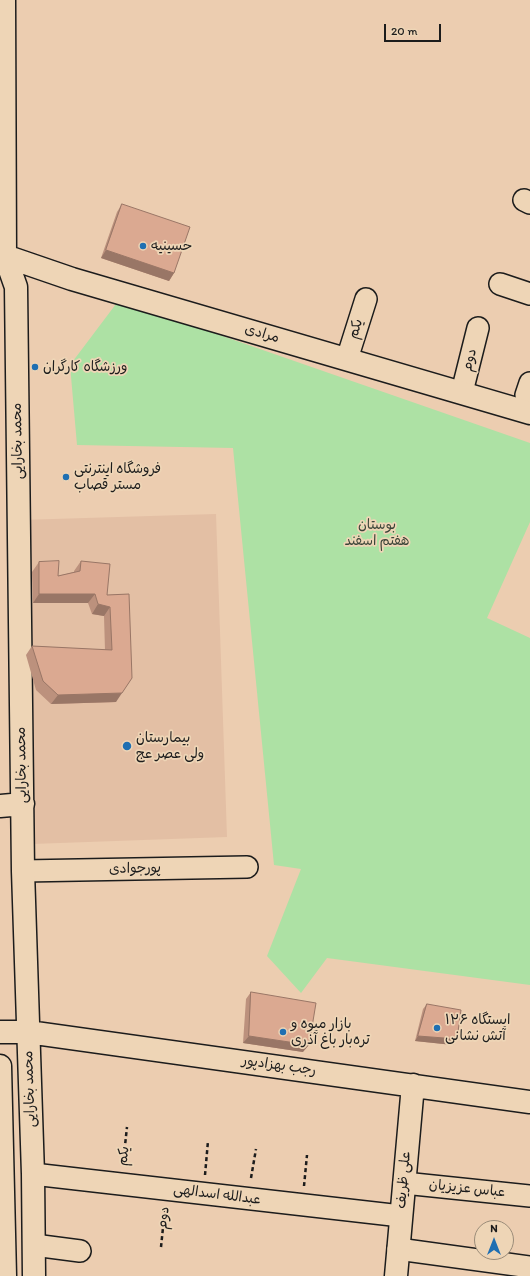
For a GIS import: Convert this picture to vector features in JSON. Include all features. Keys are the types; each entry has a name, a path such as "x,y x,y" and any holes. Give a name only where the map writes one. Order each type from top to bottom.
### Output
{"main road":[{"name":"محمد بخارایی","path":"4,0 3,262 16,287 23,871 33,1174 34,1276"},
{"name":"مرادی","path":"3,262 72,279 462,392 526,400"},
{"path":"0,806 23,804"},
{"name":"رجب بهزادپور","path":"0,1032 28,1032 530,1102"},
{"name":"محمد بخارایی","path":"0,1066 5,1276"},
{"name":"علی ظریف","path":"396,1276 413,1085"}],"street":[{"path":"500,284 530,294"},
{"name":"یکم","path":"347,359 366,299"},
{"name":"دوم","path":"462,392 478,328"},
{"name":"پورجوادی","path":"23,871 247,867"},
{"name":"عبدالله اسدالهی","path":"33,1174 401,1216"},
{"name":"عباس عزیزیان","path":"404,1183 530,1196"},
{"path":"34,1245 80,1251"},
{"path":"398,1249 530,1267"}],"path":[{"name":"یکم","path":"120,1184 128,1127"},
{"path":"204,1193 208,1141"},
{"path":"247,1198 256,1149"},
{"path":"301,1204 307,1155"},
{"name":"دوم","path":"161,1247 167,1189"}],"shaded area":[{"name":"بیمارستان ولی عصر عج","path":"216,514 227,837 32,844 21,520"}],"green space":[{"name":"بوستان هفتم اسفند","path":"119,300 530,443 530,522 487,618 530,638 530,985 327,958 301,993 267,956 301,869 274,865 233,448 77,445 70,365"}],"building":[{"name":"حسینیه","path":"122,204 190,227 174,273 106,250"},
{"path":"59,561 58,576 80,571 81,561 110,564 107,595 129,594 132,678 122,693 58,695 43,681 32,646 112,650 110,607 98,604 95,594 39,594 39,562"},
{"path":"251,992 316,1003 309,1045 249,1036"},
{"name":"ایستگاه ۱۲۶ آتش نشانی","path":"427,1004 461,1010 457,1039 418,1036"}],"place":[{"name":"حسینیه","path":"143,246"},
{"name":"ورزشگاه کارگران","path":"35,367"},
{"name":"فروشگاه اینترنتی مستر قصاب","path":"66,477"},
{"name":"بیمارستان ولی عصر عج","path":"127,746"},
{"name":"ایستگاه ۱۲۶ آتش نشانی","path":"437,1028"},
{"name":"بازار میوه و تره‌بار باغ آذری","path":"283,1032"}]}
